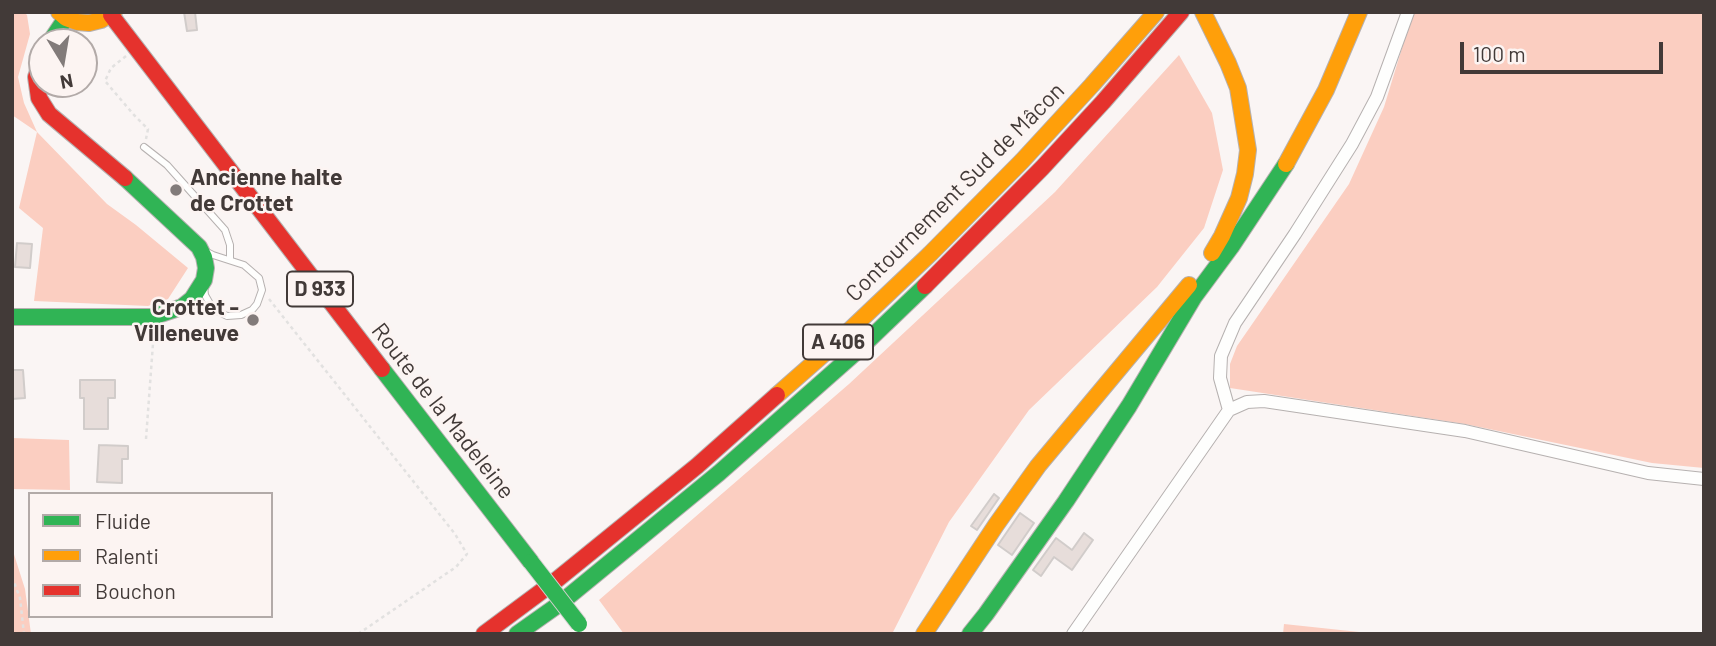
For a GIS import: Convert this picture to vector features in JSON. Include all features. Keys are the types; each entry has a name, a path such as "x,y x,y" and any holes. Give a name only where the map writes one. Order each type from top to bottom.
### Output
{"main road":[{"name":"Contournement Sud de Mâcon","path":"484,634 554,582 697,466 835,345 1022,161 1156,12"},
{"name":"Contournement Sud de Mâcon","path":"517,634 558,605 719,473 855,353 950,262 1042,168 1181,12"},
{"path":"924,634 984,542 1038,467 1191,283 1211,255 1232,216 1245,174 1248,150 1246,128 1238,89 1203,12"},
{"path":"970,634 1066,501 1129,406 1194,297 1281,174 1326,90 1359,12"},
{"path":"62,15 77,22 89,23 112,14"},
{"name":"Route de la Madeleine","path":"112,14 582,629"},
{"path":"12,317 152,317 182,307 192,299 204,280 206,268 199,247 142,192 49,114 39,98"}],"street":[{"path":"1228,410 1220,378 1221,356 1235,323 1352,144 1377,97 1408,12"},
{"path":"1073,634 1228,410 1247,402 1264,401 1465,431 1648,473 1704,479"}],"lane":[{"path":"144,147 167,165 225,230 230,245 230,260"},
{"path":"199,247 213,255 244,265 259,278 262,290 252,310 241,315 227,316 213,309 205,295 204,280"}],"path":[{"path":"137,47 111,68 105,81 148,129 144,147"},
{"path":"262,290 455,534 467,554 456,567 358,634"},
{"path":"146,439 154,331 152,317"},
{"path":"12,577 20,598 24,634"}],"shaded area":[{"path":"12,12 24,12 29,28 28,41 18,77 24,103 37,132 12,115"},
{"path":"1413,12 1704,12 1704,468 1652,463 1465,424 1230,388 1230,364 1237,346 1349,184 1384,107"},
{"path":"1179,55 1212,113 1223,170 1204,228 1157,287 1029,410 949,522 892,634 624,634 599,600 849,384 1055,192"},
{"path":"37,132 107,204 188,268 168,299 148,306 34,301 43,228 19,208"},
{"path":"12,438 69,440 70,490 12,489"},
{"path":"12,548 25,589 31,634 12,634"},
{"path":"1284,624 1378,634 1283,634"}],"building":[{"path":"184,12 195,12 197,30 187,31"},
{"path":"17,243 32,244 30,268 15,267"},
{"path":"12,370 23,370 25,398 12,399"},
{"path":"80,380 115,380 115,398 108,398 108,429 84,429 84,398 80,398"},
{"path":"99,445 128,446 128,459 122,459 122,483 97,482"},
{"path":"994,494 999,498 977,530 971,526"},
{"path":"1020,513 1034,523 1012,555 998,545"},
{"path":"1084,533 1093,540 1072,570 1054,557 1041,576 1033,570 1056,538 1072,550"}],"traffic: fast":[{"path":"59,28 66,18"},
{"path":"970,634 1066,501 1129,406 1194,297 1286,164"},
{"path":"12,317 152,317 182,307 192,299 204,280 206,268 199,247 125,178"},
{"path":"517,634 558,605 719,473 855,353 925,286"},
{"path":"382,369 531,562"},
{"path":"531,562 579,624"}],"traffic: slow":[{"path":"59,12 66,18 89,23 114,12"},
{"path":"777,395 930,254 1022,161 1156,12"},
{"path":"1203,12 1238,88 1248,150 1239,198 1212,253"},
{"path":"1286,164 1326,90 1359,12"},
{"path":"924,634 1038,466 1189,285"}],"traffic: jam":[{"path":"925,286 1042,168 1181,12"},
{"path":"111,15 382,369"},
{"path":"39,98 49,114 125,178"},
{"path":"484,634 554,582 697,466 777,395"}],"place":[{"name":"Ancienne halte de Crottet","path":"176,190"},
{"name":"Crottet - Villeneuve","path":"253,320"}]}
